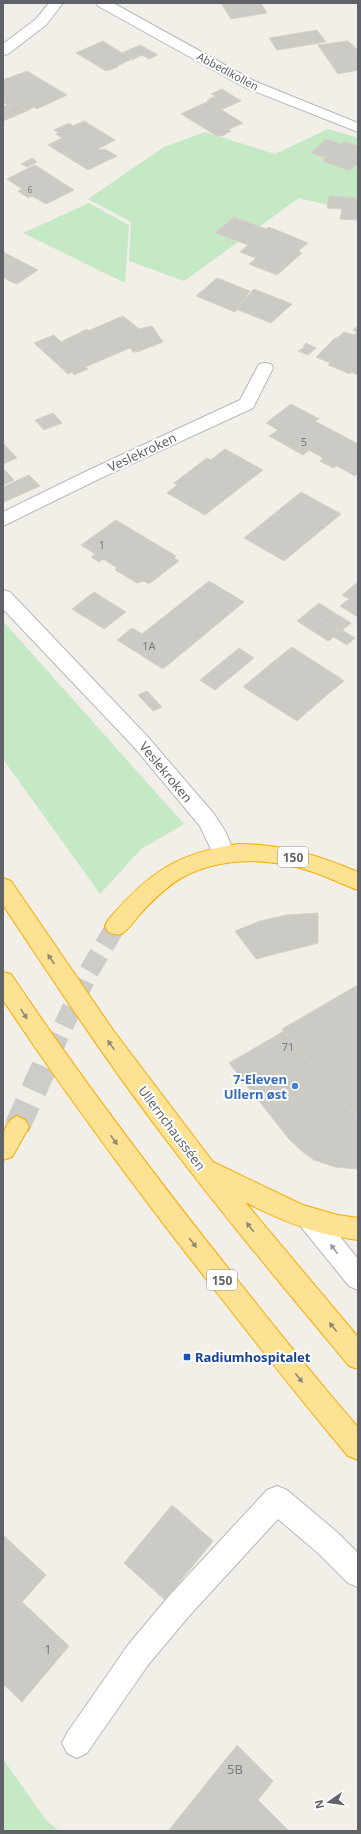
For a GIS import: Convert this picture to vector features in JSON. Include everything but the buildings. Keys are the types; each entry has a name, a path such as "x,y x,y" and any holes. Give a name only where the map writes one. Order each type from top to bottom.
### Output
{"highway":[{"name":"150","path":"116,926 133,904 166,876 185,867 224,854 251,852 295,857 321,865 358,880"},
{"name":"Ullernchausséen","path":"3,887 77,997 168,1124 261,1241 358,1357"},
{"name":"150","path":"3,981 36,1031 136,1169 317,1401 358,1448"},
{"path":"3,1149 17,1127"},
{"path":"203,1169 311,1220 358,1229"}],"street":[{"path":"3,51 41,22 56,3"},
{"name":"Abbedikollen","path":"103,3 250,84 358,128"},
{"name":"Veslekroken","path":"3,520 95,474 247,404 265,368"},
{"name":"Veslekroken","path":"3,597 140,741 207,820 217,837 224,854"},
{"path":"311,1220 358,1278"},
{"path":"77,1743 138,1654 179,1606 277,1500 328,1543 358,1573"}],"green space":[{"path":"328,129 358,138 358,212 299,198 184,281 129,261 131,222 88,199 164,147 205,132 275,154"},
{"path":"89,203 129,225 125,283 23,233"},
{"path":"3,621 184,824 141,849 100,894 3,759"},
{"path":"3,1759 46,1820 59,1831 3,1831"}],"tunnel":[{"path":"51,1053 88,973 116,926"},
{"path":"17,1127 51,1052"}],"place":[{"name":"7-Eleven Ullern øst","path":"295,1086"},
{"name":"Radiumhospitalet","path":"187,1357"}]}
